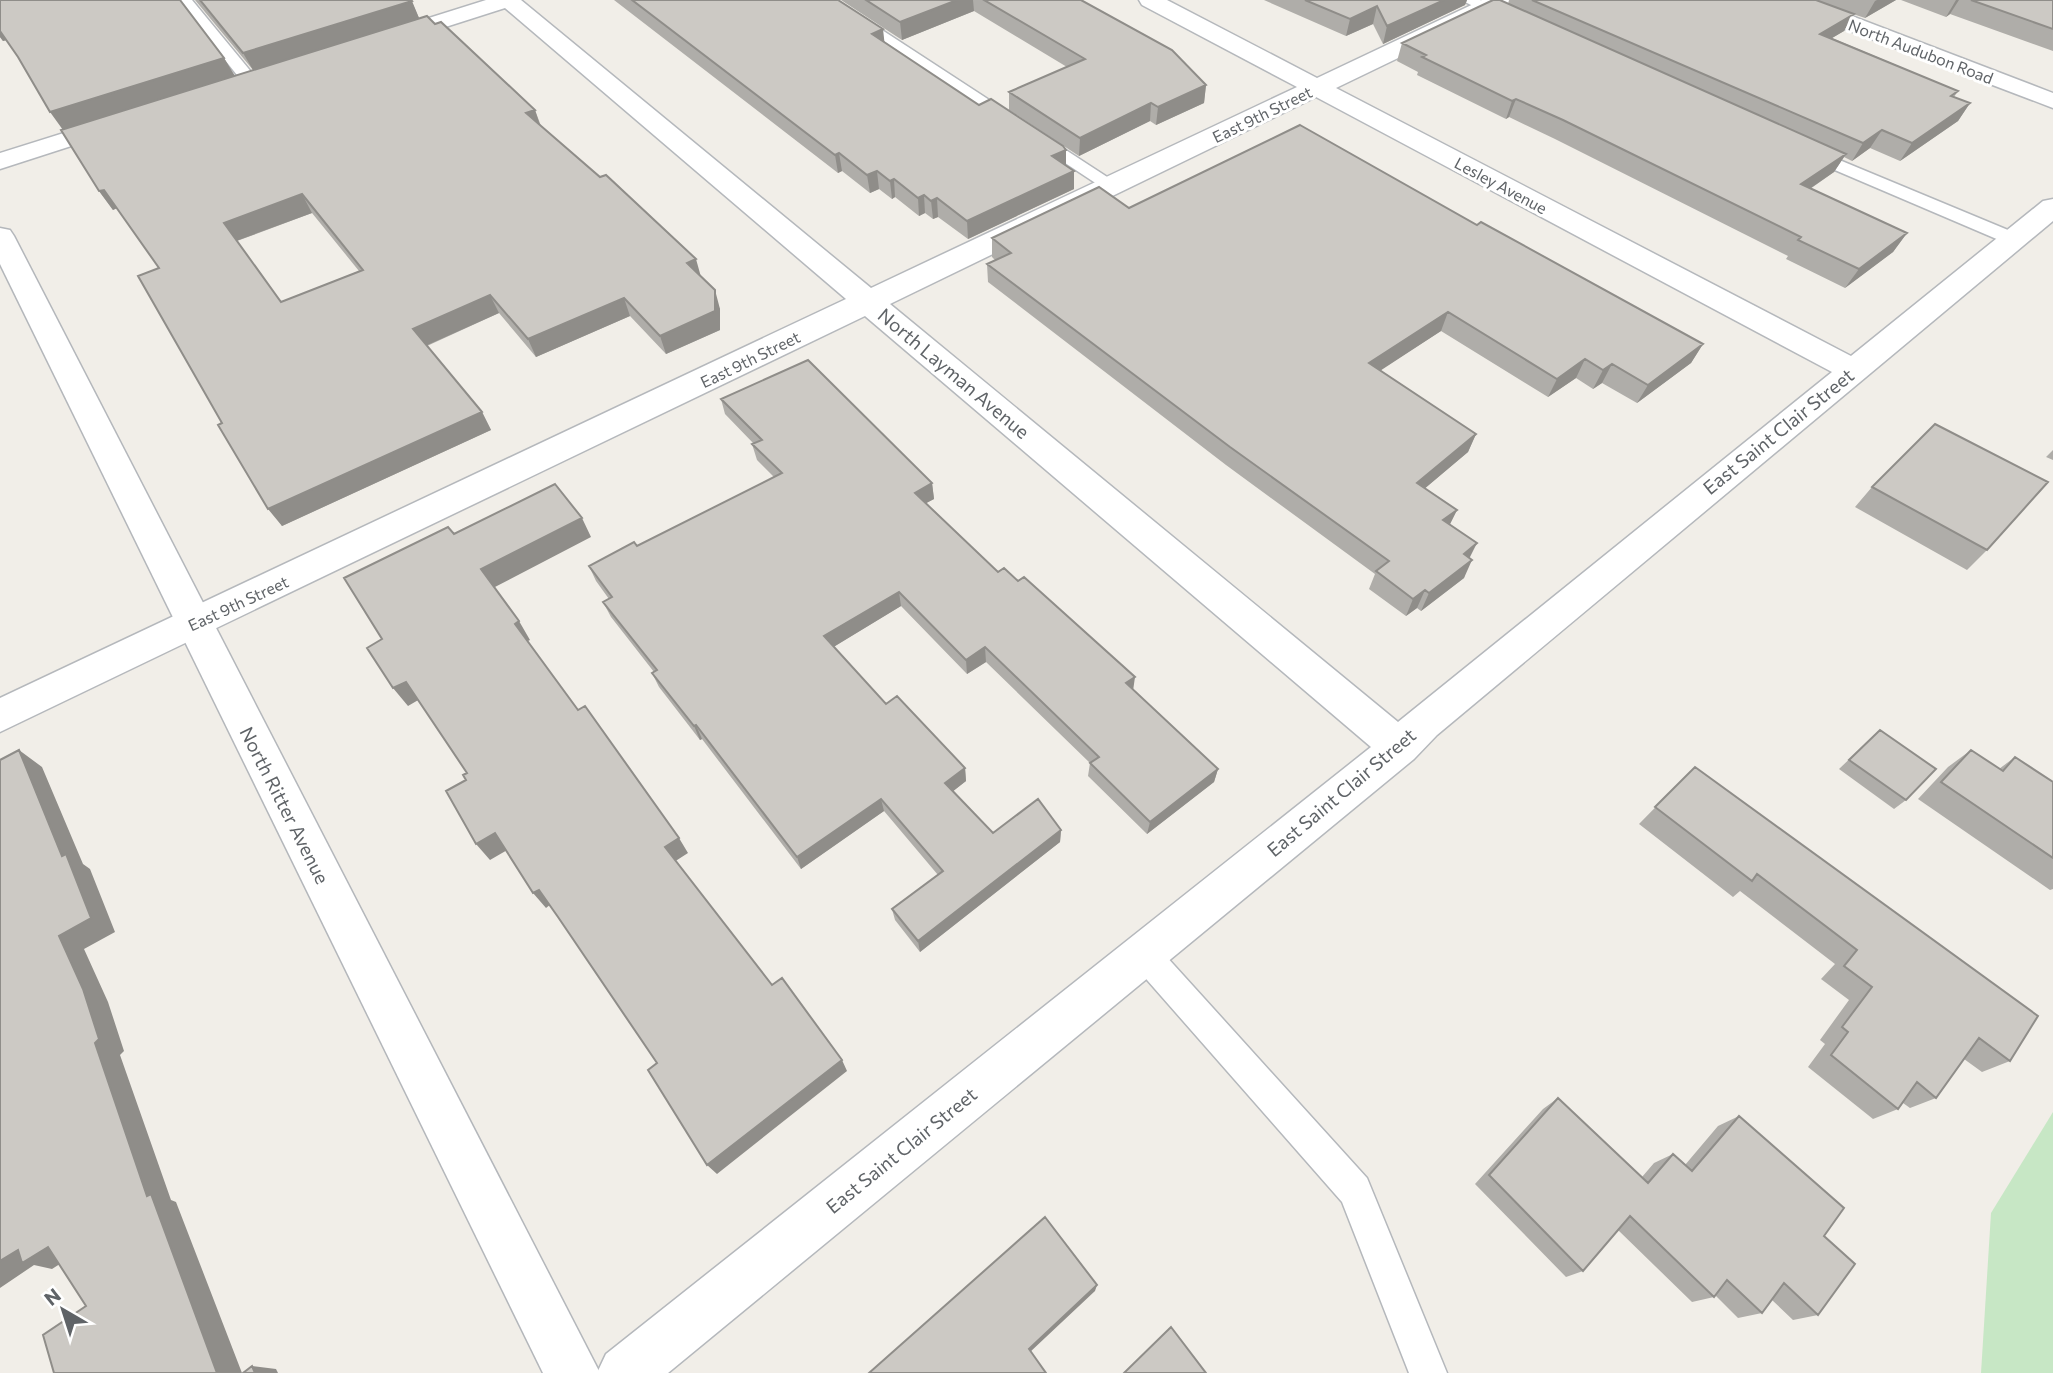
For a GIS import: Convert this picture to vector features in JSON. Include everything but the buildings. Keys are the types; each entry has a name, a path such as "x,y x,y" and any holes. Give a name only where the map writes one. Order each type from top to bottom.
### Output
{"street":[{"path":"367,45 508,0"},
{"name":"North Layman Avenue","path":"508,0 1400,747"},
{"name":"Lesley Avenue","path":"1150,0 1853,370"},
{"name":"North Audubon Road","path":"1790,0 2053,102"},
{"name":"East 9th Street","path":"0,716 1317,88 1484,2"},
{"path":"225,90 277,73"},
{"path":"0,161 145,115"},
{"name":"East Saint Clair Street","path":"625,1373 1400,747 1434,714 2053,206"},
{"name":"North Ritter Avenue","path":"0,236 572,1373"}],"lane":[{"path":"184,0 251,82"},
{"path":"826,0 1112,186"},
{"path":"1484,2 1521,24"},
{"path":"1791,144 2013,239"},
{"path":"1144,954 1355,1190 1428,1373"}],"green space":[{"path":"2053,1112 2053,1373 1981,1373 1991,1213"}]}
